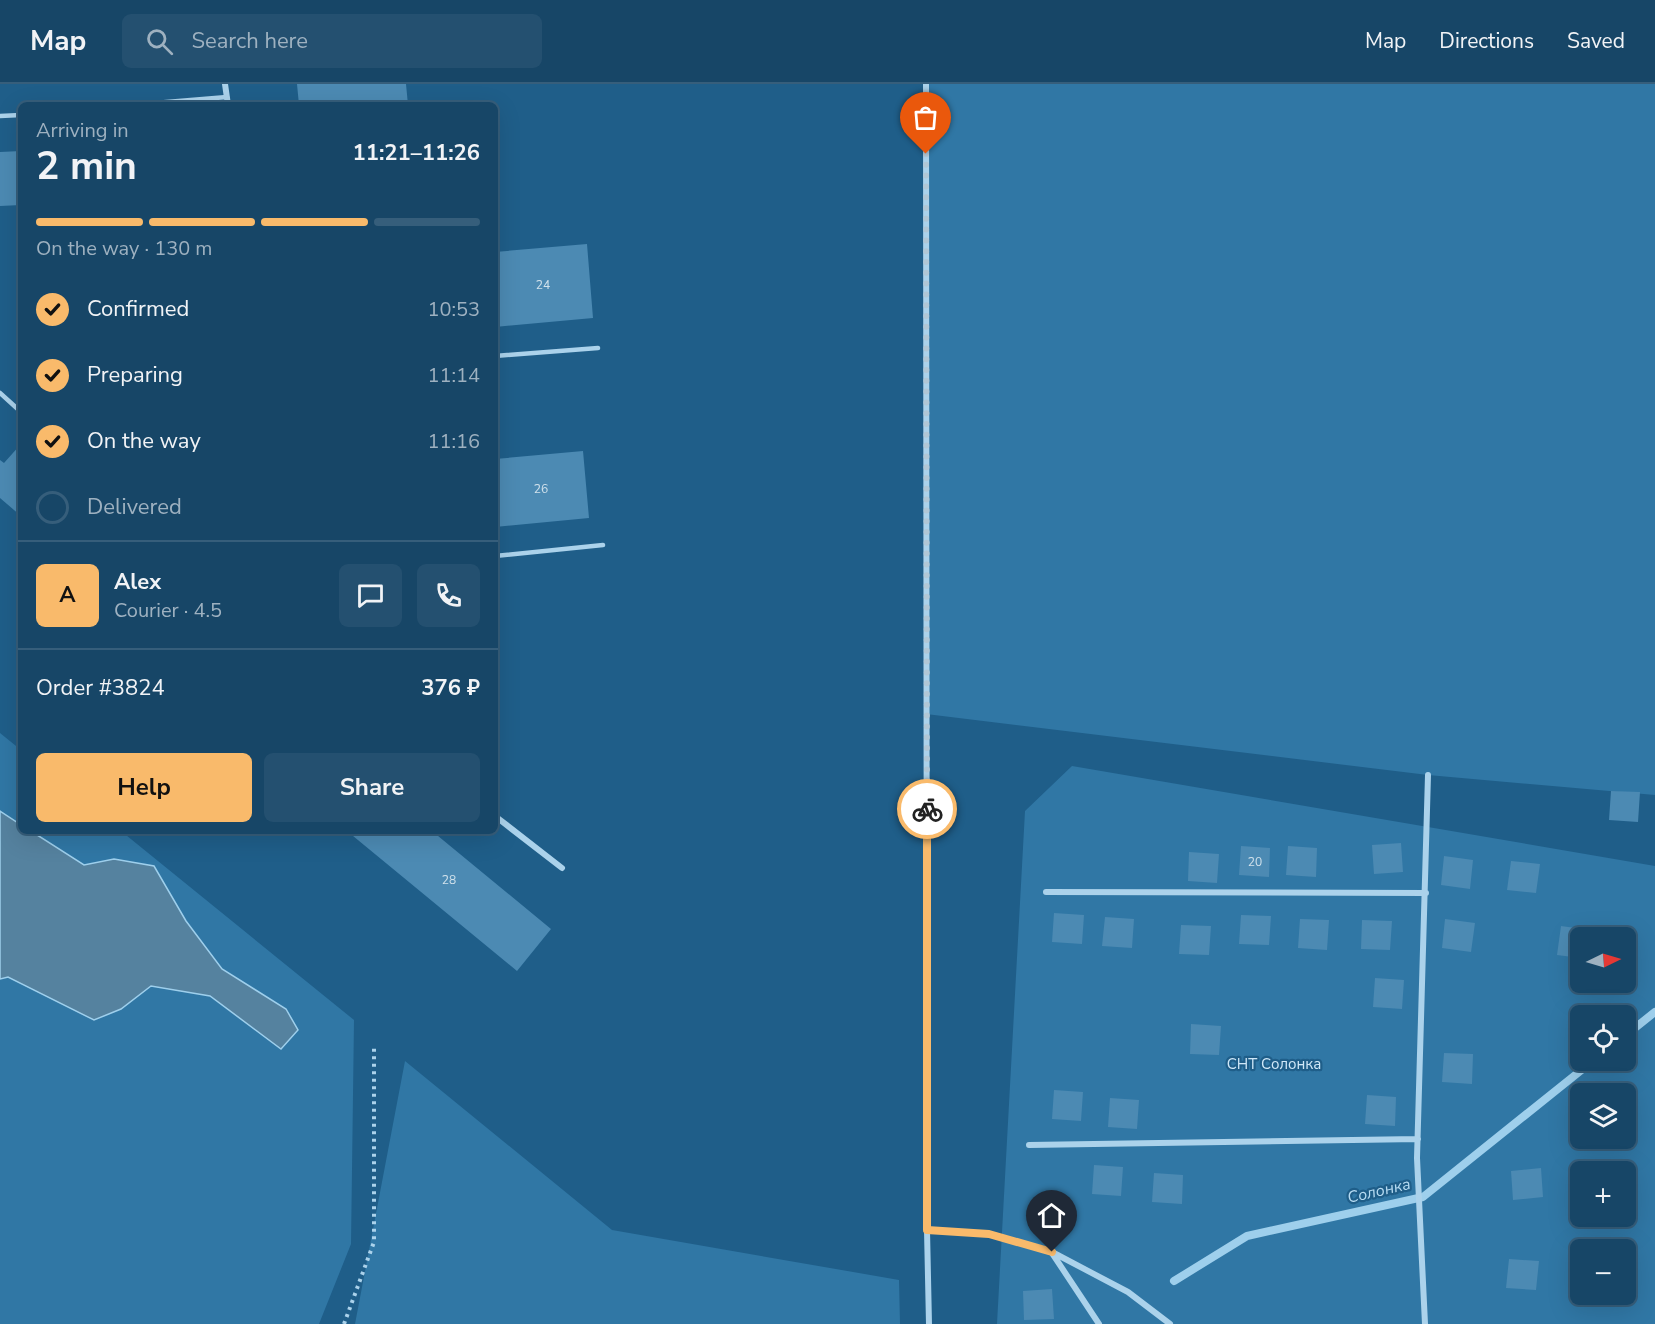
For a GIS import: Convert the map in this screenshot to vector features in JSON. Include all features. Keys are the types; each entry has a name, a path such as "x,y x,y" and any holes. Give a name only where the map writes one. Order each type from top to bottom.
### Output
{"street":[{"path":"225,84 228,102"},
{"path":"926,84 929,1324"},
{"path":"1425,1324 1418,1139 1428,775"},
{"path":"498,818 562,868"},
{"path":"1046,892 1426,893"},
{"path":"1029,1145 1418,1139"},
{"path":"927,1230 989,1234 1052,1252 1128,1292 1170,1324"},
{"path":"1052,1252 1099,1324"}],"lane":[{"path":"162,102 227,96"},
{"path":"0,116 18,114"},
{"path":"498,356 598,348"},
{"path":"0,393 18,409"},
{"path":"498,556 603,545"}],"path":[{"path":"344,1324 374,1242 374,1047"}],"green space":[{"path":"926,84 1655,84 1655,795 1428,775 926,714"},
{"path":"0,733 18,748 18,834 125,834 354,1020 351,1244 319,1324 0,1324"},
{"name":"СНТ Солонка","path":"1072,766 1655,866 1655,1324 997,1324 1025,811"},
{"path":"405,1061 612,1230 899,1280 900,1324 355,1324"}],"shaded area":[{"path":"0,811 18,823 18,834 36,834 84,865 114,859 154,866 186,921 222,969 286,1009 298,1030 281,1049 210,996 151,986 121,1009 94,1020 8,977 0,979"}],"building":[{"path":"297,84 406,84 408,102 299,102"},
{"path":"18,151 18,205 0,206 0,152"},
{"path":"587,244 593,318 498,327 498,252"},
{"path":"18,447 18,513 0,498 0,460 4,463"},
{"path":"583,451 589,518 498,527 498,459"},
{"path":"1611,791 1640,792 1638,822 1609,820"},
{"path":"351,834 436,834 551,929 517,971"},
{"path":"1401,843 1403,872 1374,874 1372,845"},
{"path":"1241,846 1270,848 1269,877 1239,875"},
{"path":"1288,846 1317,848 1316,877 1286,875"},
{"path":"1189,852 1219,854 1217,883 1188,881"},
{"path":"1444,856 1473,860 1470,889 1441,885"},
{"path":"1511,861 1540,864 1536,893 1507,890"},
{"path":"1054,913 1084,915 1082,944 1052,942"},
{"path":"1241,915 1271,916 1269,945 1239,944"},
{"path":"1105,917 1134,919 1132,948 1102,946"},
{"path":"1300,919 1329,920 1327,950 1298,948"},
{"path":"1445,919 1475,923 1471,952 1442,948"},
{"path":"1362,920 1392,921 1390,950 1361,949"},
{"path":"1181,925 1211,926 1209,955 1179,954"},
{"path":"1561,926 1570,927 1570,957 1557,955"},
{"path":"1375,978 1404,980 1402,1009 1373,1007"},
{"path":"1191,1024 1221,1026 1219,1055 1190,1054"},
{"path":"1444,1053 1473,1054 1472,1084 1442,1082"},
{"path":"1054,1090 1083,1092 1081,1121 1052,1119"},
{"path":"1367,1095 1396,1097 1395,1126 1365,1124"},
{"path":"1110,1098 1139,1100 1137,1129 1108,1127"},
{"path":"1094,1165 1123,1167 1121,1196 1092,1194"},
{"path":"1541,1168 1543,1197 1513,1200 1511,1171"},
{"path":"1154,1173 1183,1175 1182,1204 1152,1202"},
{"path":"1509,1259 1539,1261 1536,1290 1506,1288"},
{"path":"1052,1289 1054,1319 1024,1320 1023,1291"}],"waterway":[{"name":"Солонка","path":"1636,1027 1655,1012"},
{"name":"Солонка","path":"1174,1281 1247,1236 1423,1197 1580,1071"}],"way so far":[{"path":"926,154 927,809"}],"route":[{"path":"927,809 927,1230 989,1234 1052,1252"}]}
